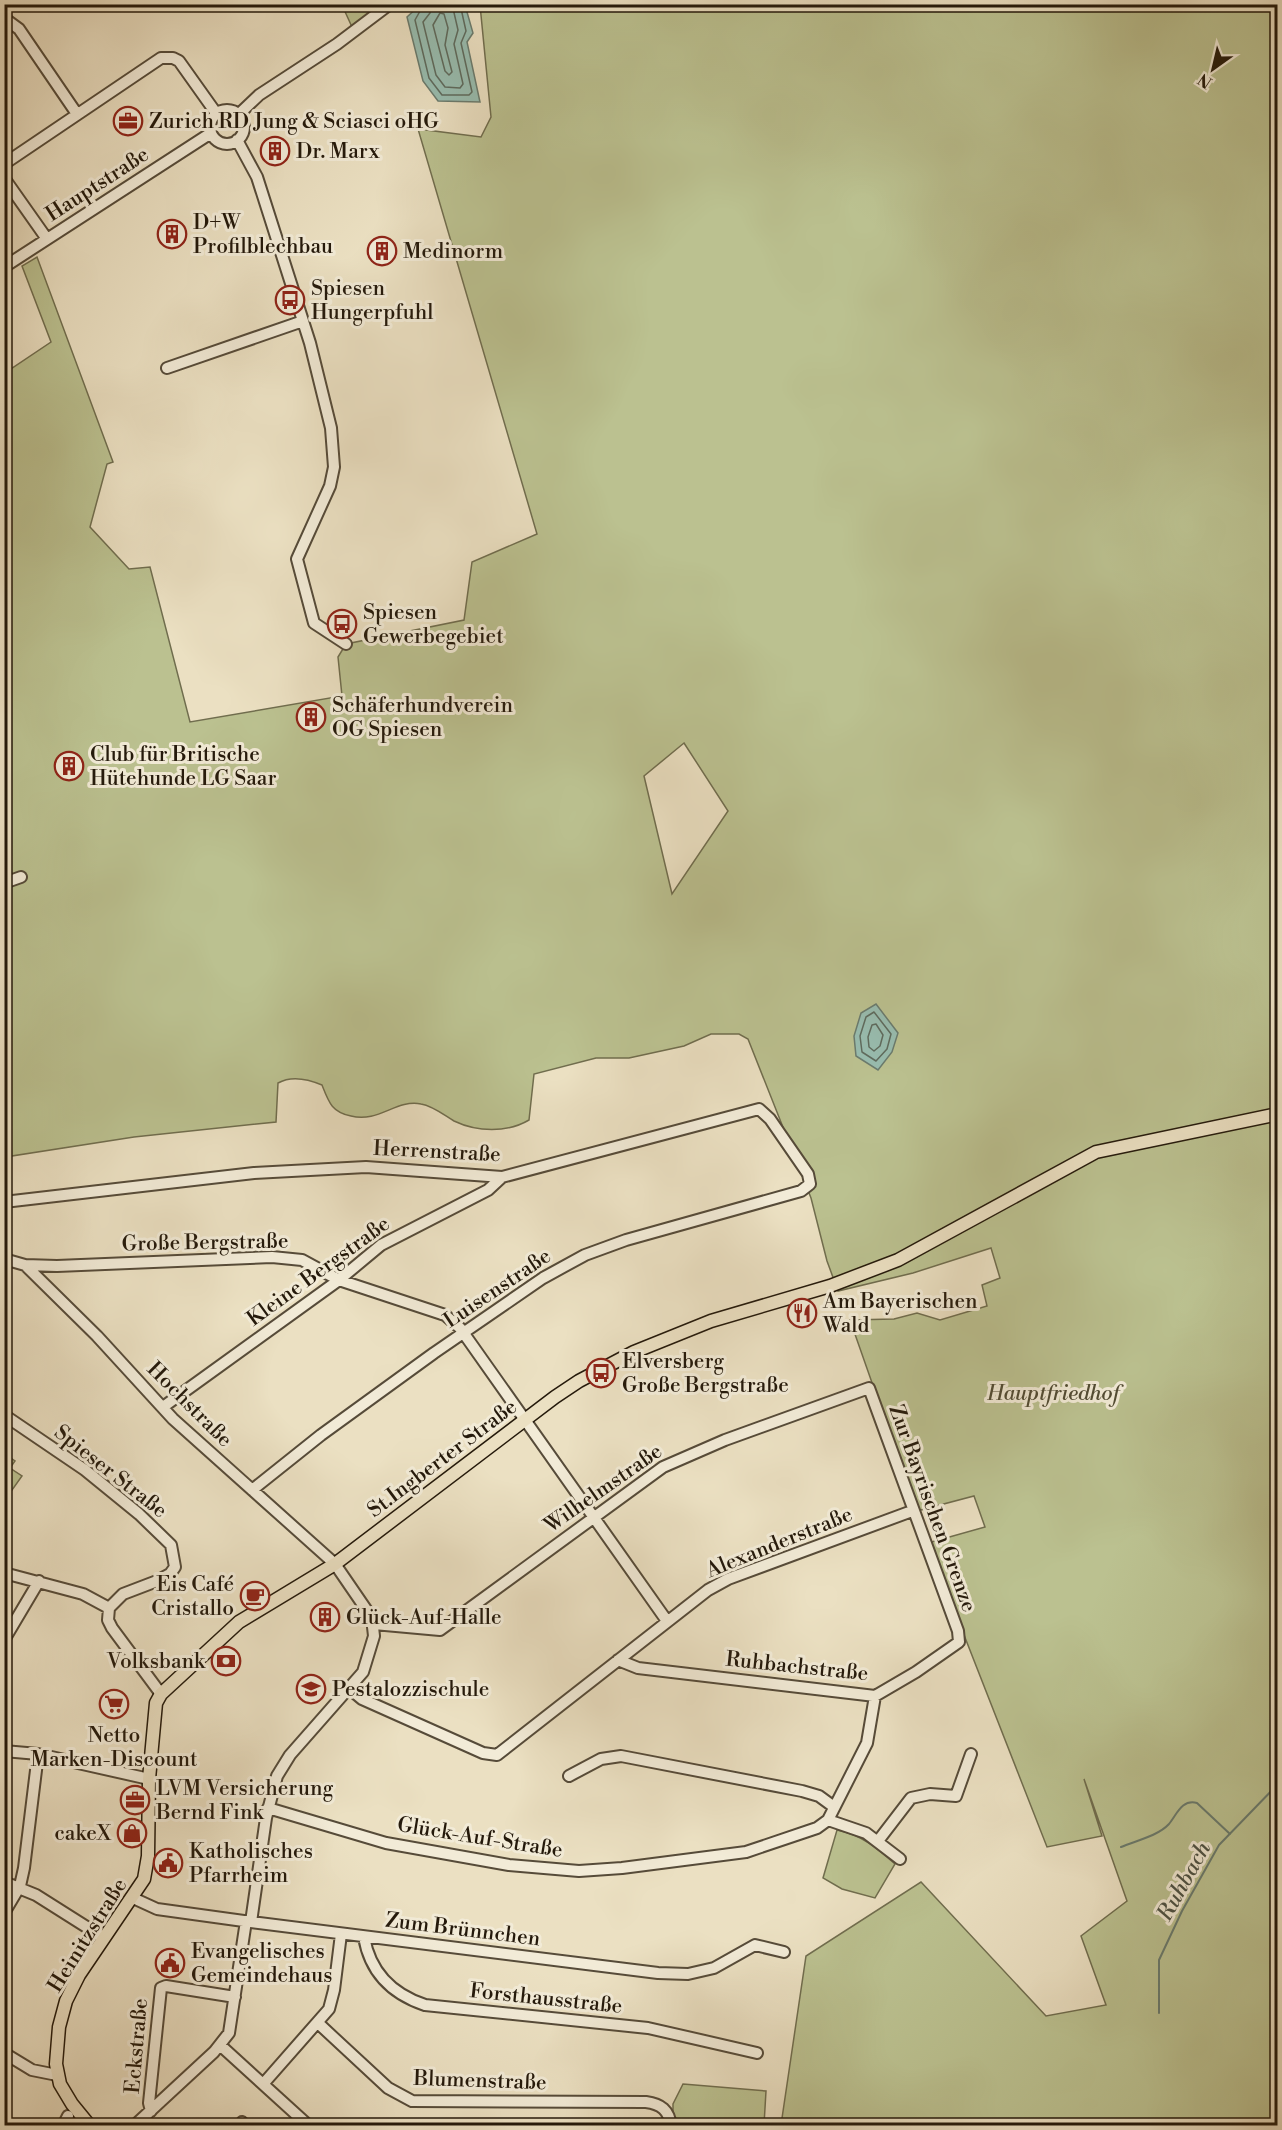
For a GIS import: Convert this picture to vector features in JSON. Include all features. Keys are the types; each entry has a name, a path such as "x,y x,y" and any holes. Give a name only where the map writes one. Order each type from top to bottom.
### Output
{"main road":[{"name":"St.Ingberter Straße","path":"161,1694 239,1622 335,1564 525,1419 579,1381 634,1352 735,1312 858,1276 898,1260 1096,1152 1278,1114"},
{"path":"149,1779 154,1714 161,1694"},
{"name":"Heinitzstraße","path":"57,2075 57,2042 66,2001 104,1938 142,1884 147,1866 149,1779"},
{"path":"57,2075 65,2094 90,2126"}],"street":[{"path":"239,114 259,95 337,45 390,4"},
{"path":"4,18 19,29 76,114"},
{"path":"4,164 155,61 167,57 179,61 216,113"},
{"path":"230,110 239,114 244,128 237,140 223,143 211,133 210,124 216,113 230,110"},
{"name":"Hauptstraße","path":"4,267 211,133"},
{"path":"237,140 257,177 303,321 331,428 334,467 330,486 297,559 314,623 346,644"},
{"path":"4,178 47,239"},
{"path":"167,368 303,321"},
{"path":"4,883 21,877"},
{"name":"Herrenstraße","path":"4,1202 254,1173 366,1167 502,1176 759,1109 770,1119 808,1174 810,1184 801,1191"},
{"name":"Kleine Bergstraße","path":"163,1407 339,1280 381,1245 488,1190 502,1176"},
{"name":"Luisenstraße","path":"252,1490 321,1435 543,1278 585,1255 626,1240 801,1191"},
{"name":"Große Bergstraße","path":"4,1259 26,1265 272,1257 302,1260 339,1280 445,1315 464,1334 667,1621"},
{"name":"Hochstraße","path":"26,1265 97,1336 172,1419 335,1564 374,1624"},
{"name":"Zur Bayrischen Grenze","path":"869,1388 912,1511 958,1631 959,1642"},
{"name":"Wilhelmstraße","path":"374,1624 440,1630 663,1467 689,1454 869,1388"},
{"name":"Spieser Straße","path":"4,1415 109,1489 171,1545 175,1567 170,1574 123,1594 109,1608"},
{"name":"Alexanderstraße","path":"350,1689 362,1699 490,1756 505,1750 708,1590 728,1579 912,1511"},
{"path":"4,1573 83,1594 109,1608 108,1620 112,1628 161,1694"},
{"path":"4,1640 39,1581"},
{"path":"134,2126 220,2045 230,2028 273,1789 284,1764 350,1689 366,1664 374,1636 374,1624"},
{"name":"Ruhbachstraße","path":"618,1660 638,1668 875,1696 916,1672 959,1642"},
{"path":"875,1696 867,1743 852,1778 828,1820 853,1827 878,1841 900,1859"},
{"path":"4,1751 38,1754 149,1779"},
{"path":"4,1913 20,1886 24,1868 38,1754"},
{"path":"878,1841 910,1798 930,1794 956,1796 971,1754"},
{"path":"569,1776 601,1759 621,1756 802,1791 819,1796 834,1807"},
{"name":"Glück-Auf-Straße","path":"268,1808 396,1845 509,1865 579,1871 622,1868 746,1852 817,1828 828,1820"},
{"path":"4,1881 20,1886 104,1938"},
{"name":"Zum Brünnchen","path":"133,1898 157,1909 658,1973 688,1974 714,1968 755,1945 784,1952"},
{"path":"264,2083 319,2024 332,2003 341,1934"},
{"name":"Forsthausstraße","path":"364,1937 369,1957 379,1975 399,1994 425,2005 648,2028 757,2053"},
{"name":"Eckstraße","path":"151,2111 149,2103 161,1988 166,1986 235,1997"},
{"name":"Blumenstraße","path":"319,2024 388,2088 412,2101 646,2102 655,2103 666,2110 671,2126"},
{"path":"220,2045 309,2126"},
{"path":"4,2053 32,2070 57,2075"}],"green space":[{"path":"342,5 387,5 352,27"},
{"name":"Hauptfriedhof","path":"480,5 1277,5 1277,2125 781,2125 806,1956 921,1882 1046,2016 1106,2005 1081,1936 1127,1901 1084,1779 1102,1836 1047,1847 928,1543 985,1527 974,1496 917,1511 850,1320 894,1319 917,1313 940,1320 987,1306 982,1285 1000,1278 991,1248 913,1273 838,1291 827,1261 811,1198 748,1039 739,1034 711,1034 684,1046 629,1058 596,1058 534,1074 529,1120 502,1129 482,1129 463,1125 425,1105 412,1103 370,1116 351,1116 339,1112 332,1106 322,1085 294,1079 278,1083 276,1122 134,1137 5,1157 5,373 51,342 22,266 37,257 113,462 107,464 90,527 129,569 150,567 190,722 342,696 338,657 346,644 464,620 472,562 537,534 418,129 481,137 491,117","holes":["684,743 728,811 672,894 644,776"]},
{"path":"5,1454 15,1461 10,1468 22,1476 5,1500"},
{"path":"837,1830 862,1839 895,1864 875,1898 842,1889 823,1878"},
{"path":"683,2084 766,2091 764,2125 673,2126 673,2104"}],"water":[{"path":"420,5 465,5 473,33 467,42 480,102 438,101 423,81 407,17"},
{"path":"876,1004 898,1033 892,1052 878,1070 856,1056 854,1036 861,1013"}],"waterway":[{"name":"Ruhbach","path":"1159,2013 1159,1960 1182,1911 1219,1845 1278,1784"},
{"path":"1121,1847 1159,1832 1169,1824 1184,1805 1192,1802 1197,1803 1230,1834"}],"place":[{"name":"Zurich RD Jung & Sciasci oHG","path":"128,121"},
{"name":"Dr. Marx","path":"275,151"},
{"name":"D+W Profilblechbau","path":"172,234"},
{"name":"Medinorm","path":"382,251"},
{"name":"Spiesen Hungerpfuhl","path":"290,300"},
{"name":"Spiesen Gewerbegebiet","path":"342,624"},
{"name":"Schäferhundverein OG Spiesen","path":"311,717"},
{"name":"Club für Britische Hütehunde LG Saar","path":"69,766"},
{"name":"Am Bayerischen Wald","path":"802,1313"},
{"name":"Elversberg Große Bergstraße","path":"601,1373"},
{"name":"Eis Café Cristallo","path":"255,1596"},
{"name":"Glück-Auf-Halle","path":"325,1617"},
{"name":"Volksbank","path":"226,1661"},
{"name":"Pestalozzischule","path":"311,1689"},
{"name":"Netto Marken-Discount","path":"114,1704"},
{"name":"LVM Versicherung Bernd Fink","path":"135,1800"},
{"name":"cakeX","path":"132,1833"},
{"name":"Katholisches Pfarrheim","path":"168,1863"},
{"name":"Evangelisches Gemeindehaus","path":"170,1963"}]}
